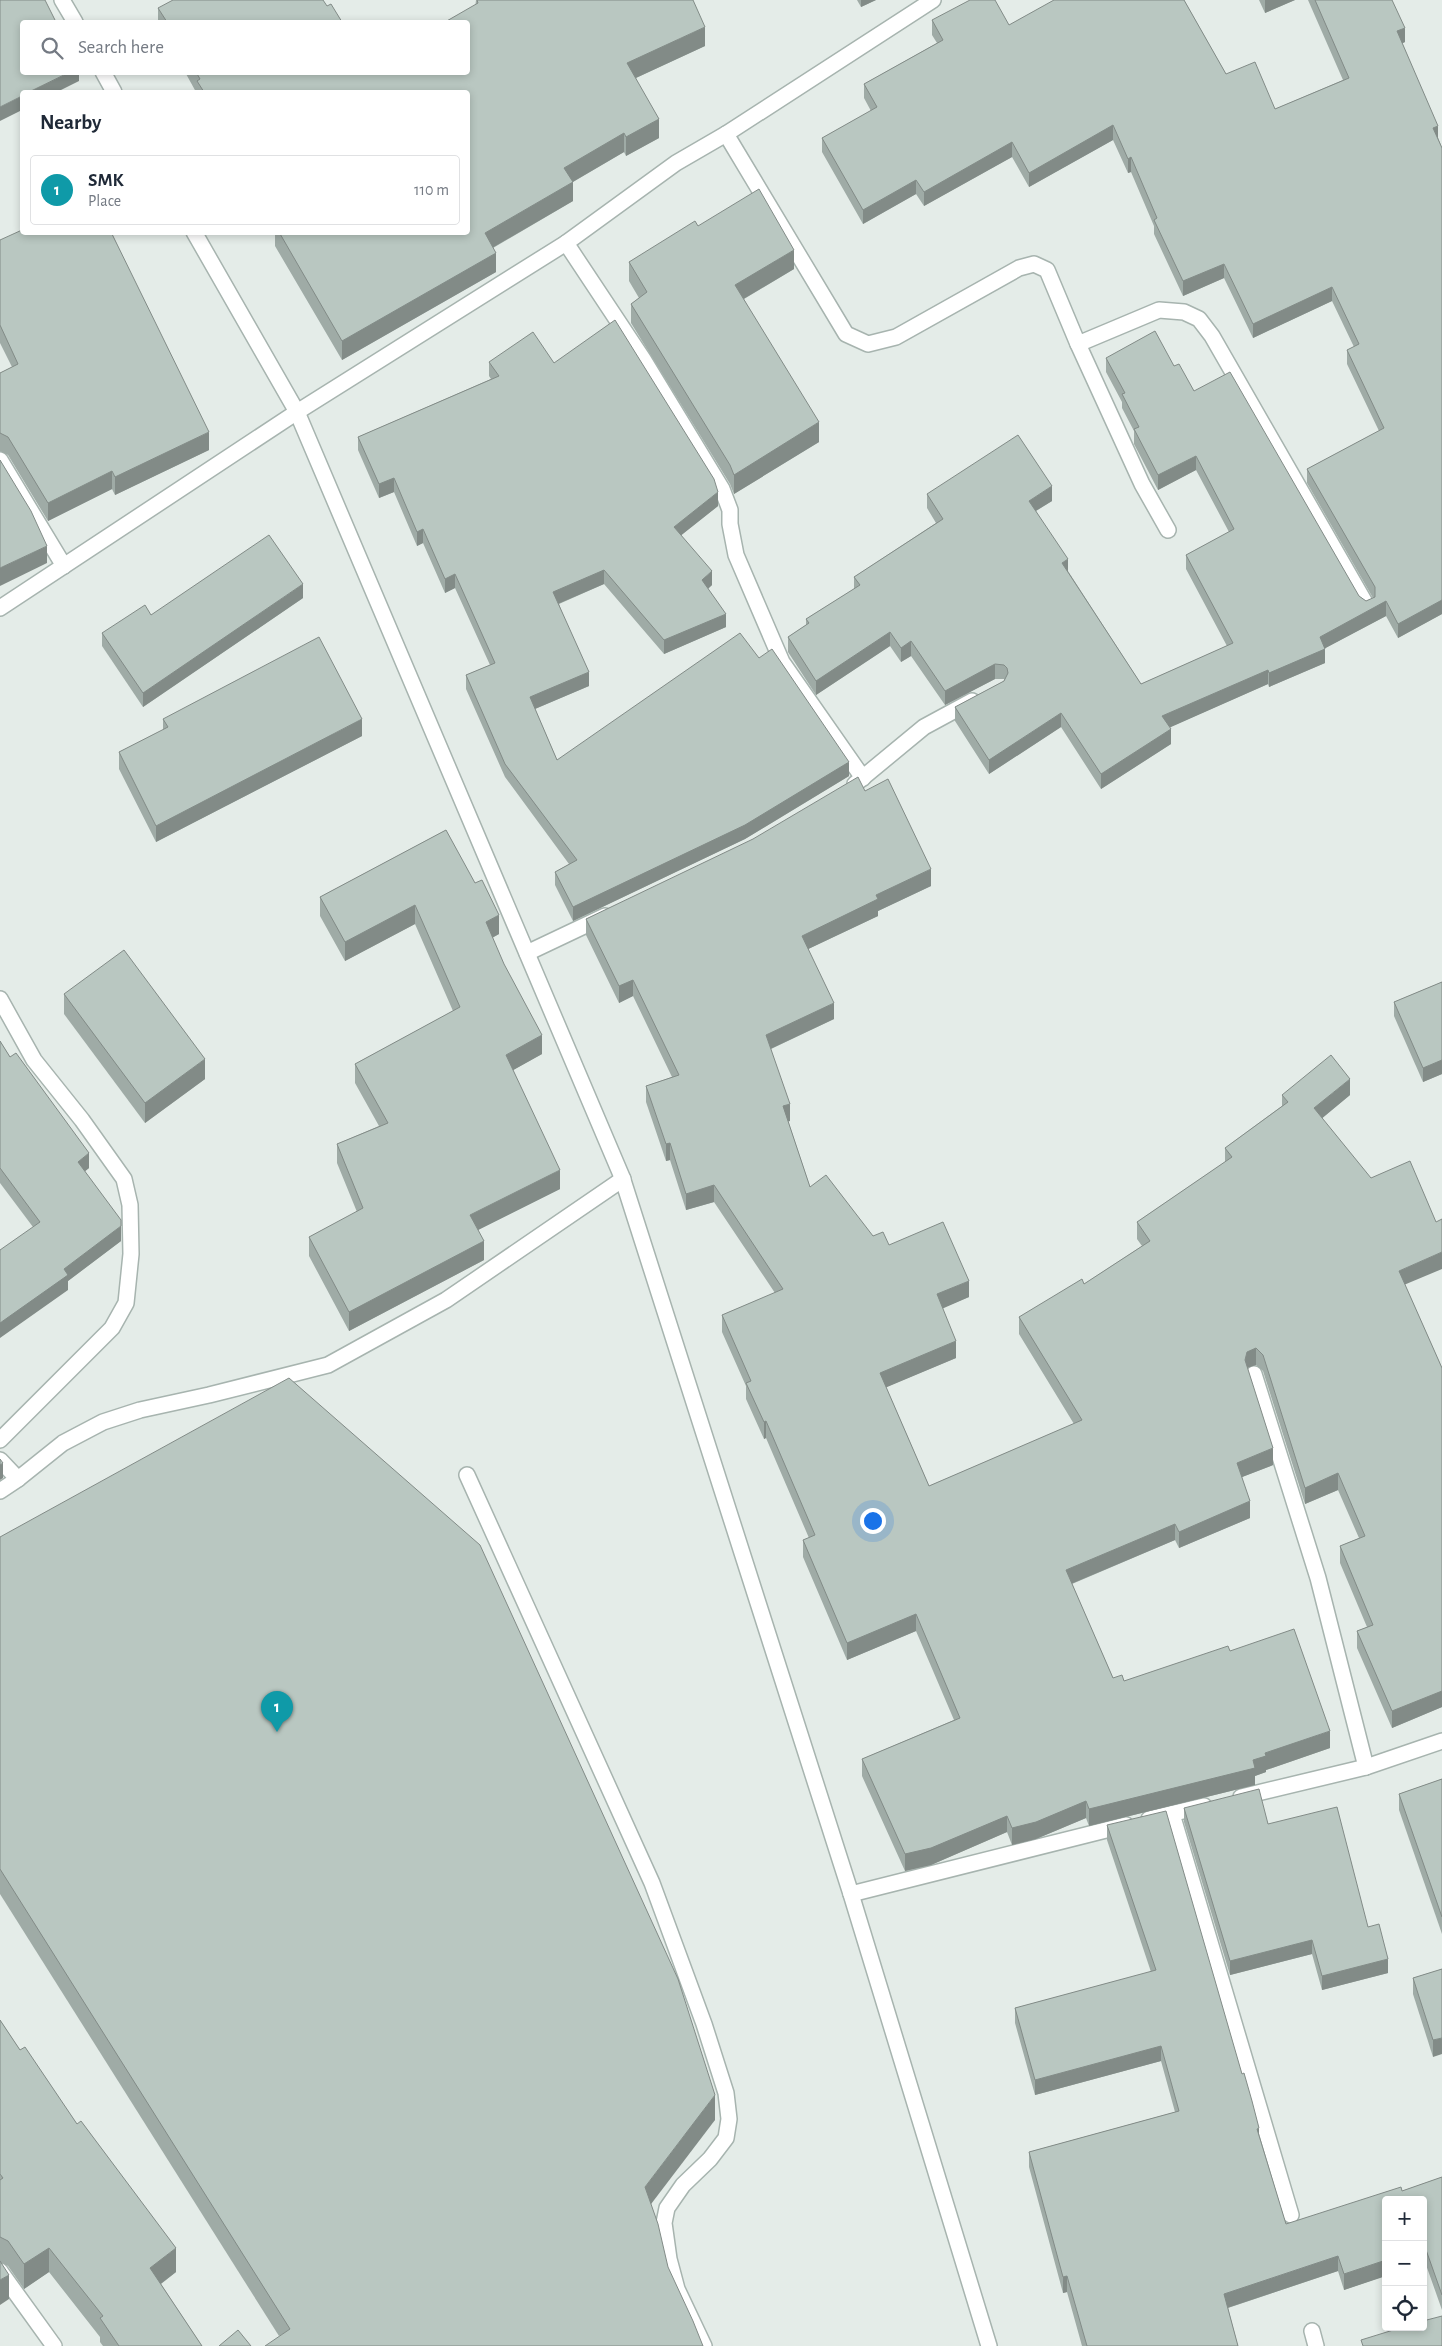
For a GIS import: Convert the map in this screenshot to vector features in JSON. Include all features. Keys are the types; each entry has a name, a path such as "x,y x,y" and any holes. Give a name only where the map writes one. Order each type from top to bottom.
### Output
{"street":[{"path":"62,0 74,20"},
{"path":"0,608 297,412 566,243 676,163 726,134 933,0"},
{"path":"105,75 113,90"},
{"path":"726,134 846,334 868,344 896,338 1019,268 1034,264 1047,270 1078,344 1142,484 1168,530"},
{"path":"196,235 297,412 623,1179 852,1894 989,2346"},
{"path":"566,243 643,359 722,489 730,510 730,524 736,554 782,662 863,778"},
{"path":"1078,344 1159,310 1184,312 1199,319 1212,336 1367,606"},
{"path":"0,460 64,566"},
{"path":"843,792 924,728 982,696"},
{"path":"527,953 616,911"},
{"path":"0,1000 34,1060 82,1120 124,1179 130,1205 131,1254 126,1303 112,1328 0,1440"},
{"path":"0,1491 63,1443 102,1422 140,1410 209,1395 328,1364 446,1300 623,1179"},
{"path":"1254,1374 1318,1578 1366,1767"},
{"path":"0,1460 18,1478"},
{"path":"467,1475 652,1883 704,2024 726,2093 729,2119 726,2138 710,2159 683,2186 667,2208 664,2223 669,2259 677,2289 704,2346"},
{"path":"852,1894 1366,1767 1442,1741"},
{"path":"1172,1814 1291,2215"},
{"path":"0,2271 54,2346"}],"building":[{"path":"0,0 45,0 55,20 20,20 20,75 64,75 33,90 20,90 20,97 0,107"},
{"path":"173,0 323,0 327,6 331,4 341,20 166,20 158,8"},
{"path":"477,0 693,0 705,27 627,63 659,119 626,137 624,133 564,168 573,182 485,233 496,253 342,341 281,235 470,235 470,90 203,90 197,81 200,79 198,75 470,75 470,20 448,20 478,3"},
{"path":"970,0 995,0 1009,25 1054,0 1184,0 1226,74 1255,62 1275,109 1349,78 1315,0 1392,0 1405,28 1397,31 1438,126 1433,128 1442,148 1442,600 1398,624 1386,601 1320,637 1325,649 1269,673 1268,670 1162,716 1171,729 1101,774 1061,713 989,760 955,707 1004,681 1008,673 1004,665 995,664 945,691 911,641 901,648 890,632 816,681 788,637 809,623 806,619 860,585 854,577 943,519 927,494 1018,435 1052,486 1029,501 1068,559 1062,563 1141,684 1233,643 1186,555 1234,529 1196,456 1158,475 1134,429 1139,427 1122,394 1125,393 1106,358 1155,331 1174,366 1179,364 1194,391 1230,372 1359,596 1366,601 1375,597 1375,587 1307,469 1384,428 1347,350 1359,344 1332,287 1253,324 1224,264 1183,281 1154,220 1157,218 1131,157 1128,159 1113,125 1029,173 1012,142 924,192 916,180 863,210 822,138 877,107 864,84 943,40 932,20"},
{"path":"759,189 794,250 735,285 819,422 734,475 730,465 631,304 647,292 629,262 695,221 698,226"},
{"path":"20,231 20,235 112,235 209,432 115,477 112,471 48,503 8,437 0,433 0,373 18,364 0,325 0,240"},
{"path":"615,320 714,479 718,492 674,527 712,571 702,580 726,614 664,640 604,570 553,592 589,672 530,697 557,760 740,633 759,658 772,649 849,762 745,825 573,907 555,872 577,860 505,764 466,675 495,663 455,574 445,579 423,529 417,532 394,478 379,484 358,437 499,376 489,362 533,332 554,363"},
{"path":"0,460 31,511 47,546 0,568"},
{"path":"269,535 303,584 143,693 102,633 145,605 151,615"},
{"path":"319,637 362,719 156,826 119,752 168,727 163,719"},
{"path":"858,777 865,791 888,779 931,869 876,895 878,899 802,936 834,1003 766,1035 790,1104 783,1106 810,1187 826,1175 873,1236 883,1232 889,1245 943,1222 969,1281 937,1294 956,1341 880,1373 929,1486 1082,1420 1019,1317 1082,1279 1084,1284 1150,1241 1137,1222 1232,1157 1225,1148 1288,1102 1282,1095 1331,1055 1350,1079 1314,1108 1371,1178 1410,1161 1436,1222 1442,1219 1442,1252 1399,1271 1442,1368 1442,1691 1392,1711 1357,1631 1373,1625 1340,1546 1365,1536 1338,1473 1305,1488 1263,1355 1256,1348 1247,1352 1245,1360 1273,1448 1237,1463 1250,1501 1179,1532 1175,1524 1066,1570 1113,1678 1122,1675 1124,1681 1228,1646 1230,1651 1294,1629 1330,1731 1265,1753 1266,1756 1253,1760 1255,1768 1089,1809 1086,1801 1036,1822 1012,1828 1007,1816 931,1848 905,1854 862,1759 960,1718 916,1614 847,1643 803,1540 815,1535 766,1421 764,1422 746,1383 751,1381 722,1315 783,1289 714,1185 686,1194 670,1143 666,1144 646,1086 679,1075 633,980 619,986 586,919 753,839"},
{"path":"446,830 475,883 482,880 499,915 486,922 504,964 542,1035 506,1055 560,1170 470,1215 484,1241 349,1312 309,1237 363,1208 337,1144 388,1123 355,1064 460,1007 415,905 345,942 320,897"},
{"path":"124,950 205,1059 145,1103 64,994"},
{"path":"1442,982 1442,1060 1423,1068 1394,1002"},
{"path":"0,1041 10,1057 16,1053 89,1153 78,1162 121,1220 121,1226 64,1269 68,1275 0,1323 0,1250 40,1222 0,1168"},
{"path":"289,1378 480,1545 678,1979 715,2095 645,2187 658,2224 668,2267 703,2346 265,2346 290,2329 0,1869 0,1537"},
{"path":"1442,1779 1442,1917 1399,1794"},
{"path":"1259,1789 1268,1824 1337,1807 1368,1927 1379,1924 1388,1959 1322,1976 1312,1940 1230,1961 1184,1808"},
{"path":"1166,1811 1242,2074 1244,2073 1259,2128 1257,2129 1286,2224 1401,2187 1402,2191 1442,2177 1442,2295 1427,2253 1427,2196 1382,2196 1382,2261 1344,2274 1338,2256 1224,2294 1238,2346 1087,2346 1067,2276 1063,2277 1029,2152 1179,2111 1161,2046 1035,2080 1015,2008 1156,1970 1107,1825"},
{"path":"1442,1969 1442,2038 1433,2040 1413,1978"},
{"path":"0,2020 20,2050 25,2047 77,2124 81,2121 176,2248 150,2268 202,2346 119,2346 100,2318 103,2316 49,2248 24,2264 8,2241 0,2237 0,2180 3,2178 0,2174"},
{"path":"0,2261 9,2275 0,2280"},
{"path":"1442,2316 1442,2346 1363,2346 1361,2340 1390,2331 1427,2331 1427,2320"},
{"path":"238,2330 251,2346 219,2346"}],"place":[{"name":"SMK","path":"277,1732"}]}
